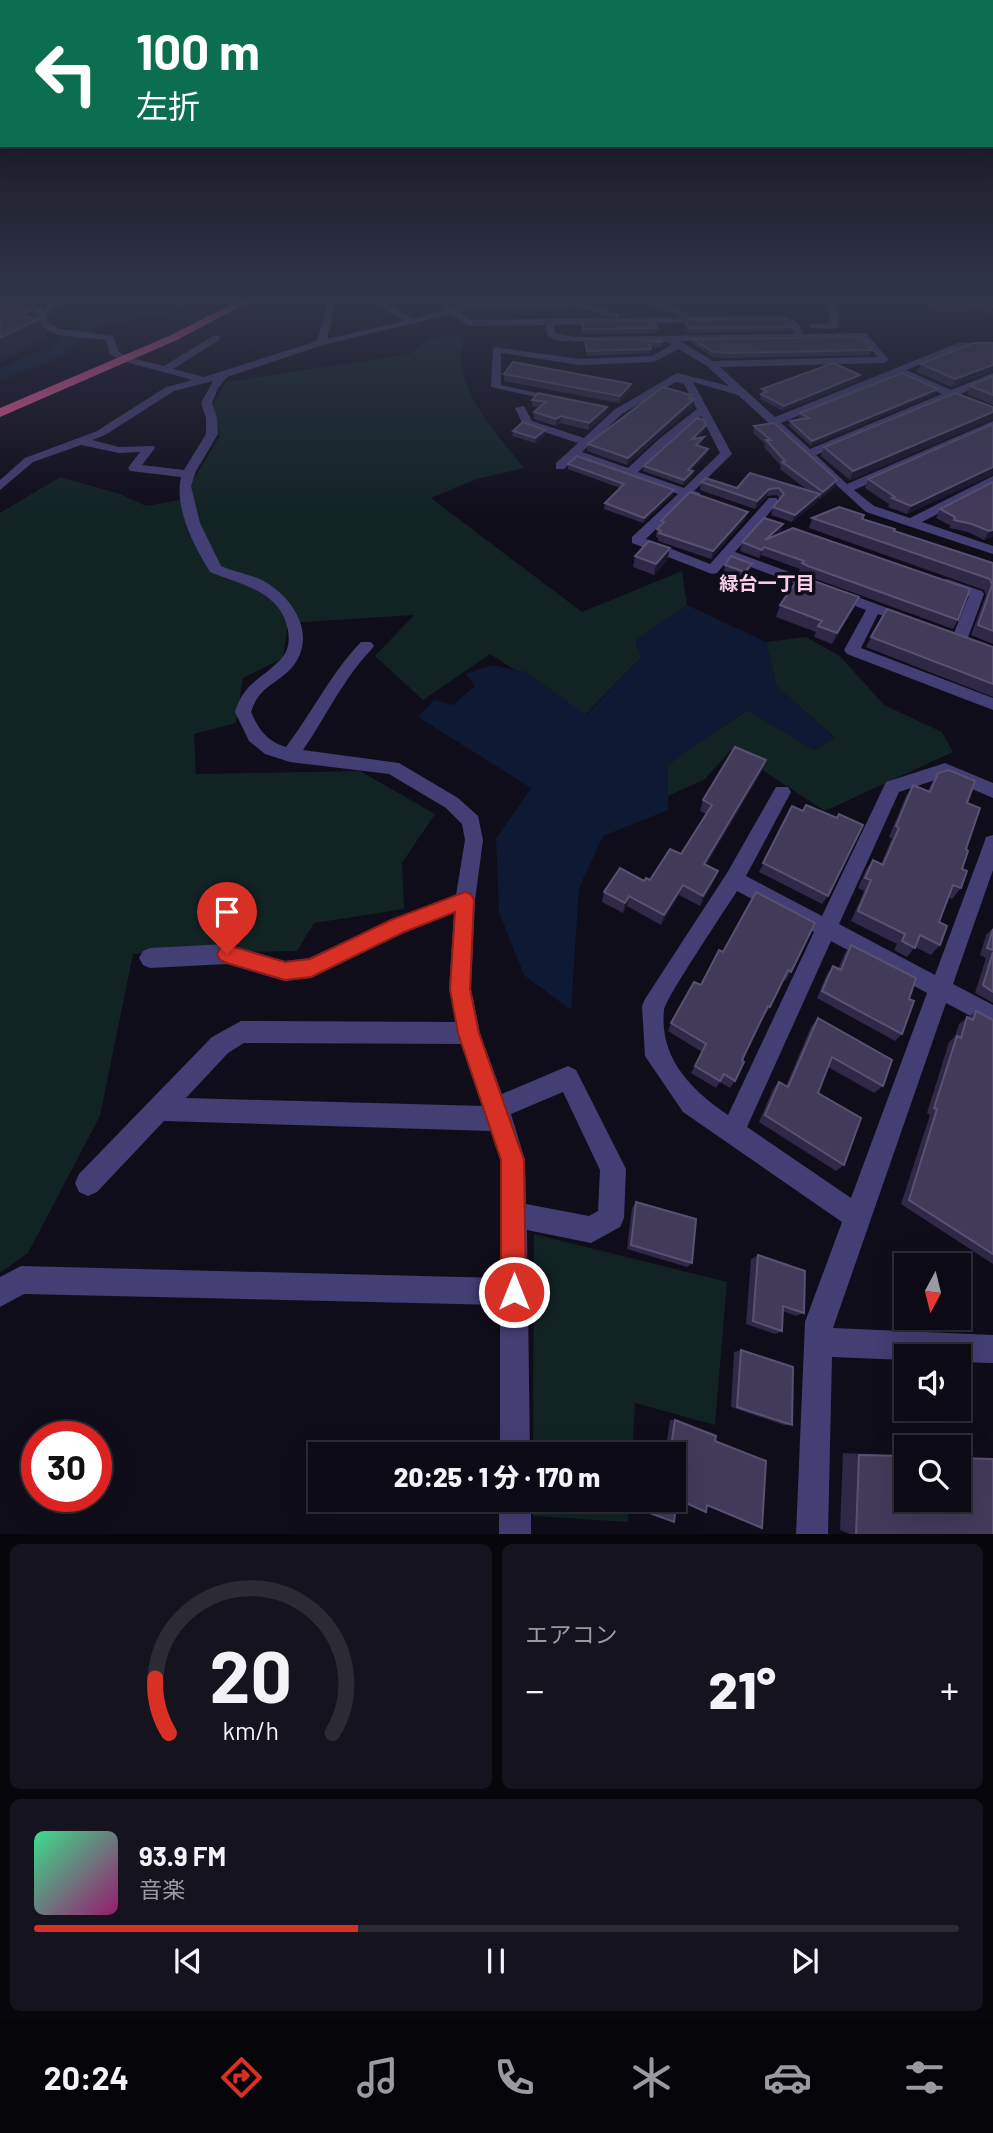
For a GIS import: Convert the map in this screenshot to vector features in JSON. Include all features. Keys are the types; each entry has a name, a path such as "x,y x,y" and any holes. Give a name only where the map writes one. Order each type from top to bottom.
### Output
{"highway":[{"path":"0,405 82,373"},
{"path":"0,413 87,373"}],"street":[{"path":"179,373 202,379"},
{"path":"0,486 29,460 101,433 170,389 230,373"},
{"path":"496,373 496,387 570,401"},
{"path":"720,373 870,509 993,550"},
{"path":"774,422 891,373"},
{"path":"903,373 993,412"},
{"path":"223,375 208,391 205,406 213,424 213,432 188,474 185,487 191,519 215,569 257,583 276,596 297,626 299,643 290,659 272,677 250,692 243,712 254,735 264,748 290,755 393,768 452,803 471,821 474,840 465,900 460,989 469,1033 513,1160 515,1442"},
{"path":"560,466 615,409 675,378 687,376 744,394"},
{"path":"808,454 993,376"},
{"path":"675,378 688,382 726,454 636,540 712,570 773,501"},
{"path":"633,386 656,390"},
{"path":"520,408 527,424 586,442"},
{"path":"630,473 663,441 702,410"},
{"path":"845,489 993,424"},
{"path":"80,441 119,450 149,448 134,468 188,474"},
{"path":"573,453 710,501"},
{"path":"911,523 993,480"},
{"path":"726,553 923,626"},
{"path":"939,580 977,594 959,640"},
{"path":"874,608 852,650 993,704"},
{"path":"290,755 318,716 345,668 366,646"},
{"path":"732,1132 892,787 945,771 993,791"},
{"path":"782,792 734,878 653,1006 656,1056 691,1104 857,1217"},
{"path":"812,1534 818,1322 993,843"},
{"path":"734,878 993,1017"},
{"path":"150,958 227,954 285,971 311,968 398,926 465,900"},
{"path":"88,1183 220,1045 241,1032 469,1033"},
{"path":"158,1109 498,1114 568,1079 613,1169 611,1218 591,1230 513,1214"},
{"path":"0,1293 21,1280 514,1292"},
{"path":"818,1342 993,1349"},
{"path":"515,1512 515,1534"}],"shaded area":[{"path":"288,373 463,373 478,408 524,468 476,479 431,498 582,612 682,571 687,605 636,641 641,658 585,715 490,654 423,700 375,656 414,615 288,623 283,658 243,678 236,723 194,734 196,774 360,771 435,814 402,863 404,909 314,923 297,951 133,954 100,1116 28,1253 0,1273 0,513 60,477 120,494 146,506 181,500 220,436 213,404 226,382"},
{"path":"806,637 840,656 884,705 942,732 953,752 825,811 731,750 705,779 668,796 667,765 747,710 815,750 835,738 776,686 766,642"},
{"path":"534,1234 727,1282 715,1425 635,1403 633,1442 533,1442"},
{"path":"533,1512 628,1512 628,1522 533,1516"}],"water":[{"path":"687,605 766,642 776,686 835,738 815,750 746,710 668,765 668,810 603,836 579,888 571,1010 524,975 499,912 496,839 531,788 418,717 434,700 453,705 475,686 466,674 492,665 526,672 586,715 641,658 636,641"}],"building":[{"path":"570,373 631,384 620,396 504,374"},
{"path":"807,373 855,373 860,375 784,406 761,394 767,392 762,389"},
{"path":"902,373 938,389 812,441 790,421 809,418 800,413"},
{"path":"940,373 972,373 955,379"},
{"path":"993,376 993,395 970,386"},
{"path":"663,387 691,395 689,398 694,399 628,458 588,444"},
{"path":"538,393 607,407 589,423 561,416 556,419 534,412 546,402 532,400"},
{"path":"955,393 993,407 993,412 853,471 824,447"},
{"path":"697,418 704,420 706,425 692,439 704,437 696,445 708,449 688,470 693,471 684,480 644,466"},
{"path":"523,422 545,430 535,438 513,431"},
{"path":"774,423 837,480 823,492 782,462 785,461 766,440 771,440 754,426"},
{"path":"993,424 993,467 911,506 892,498 895,497 868,479"},
{"path":"577,456 674,490 644,518 605,503 624,484 568,464"},
{"path":"750,473 820,494 795,515 773,507 784,494 779,488 769,489 757,501 701,482 706,478 737,488"},
{"path":"993,482 993,530 954,520 955,517 940,509"},
{"path":"690,492 748,512 713,551 659,533 661,531 657,529 664,522 661,521"},
{"path":"839,507 864,515 862,519 895,529 894,531 993,563 993,631 978,625 992,585 990,579 812,518"},
{"path":"764,518 783,524 765,540 793,528 970,589 958,620 808,566 802,563 804,561 742,542"},
{"path":"649,541 670,548 656,564 635,556"},
{"path":"731,556 752,564 745,572 725,565"},
{"path":"800,576 859,597 837,633 818,626 822,621 780,605"},
{"path":"887,609 993,647 993,684 871,637"},
{"path":"735,747 766,760 704,864 718,871 703,896 683,885 664,915 629,896 625,903 604,892 620,868 644,881 646,878 650,880 670,849 681,854 712,805 703,800"},
{"path":"949,770 975,781 967,803 980,808 966,849 968,851 962,869 967,871 961,888 953,885 939,922 947,926 940,945 920,935 915,948 902,941 905,934 858,911 871,880 865,878 873,860 883,865 913,785 930,792 938,773"},
{"path":"806,805 837,818 839,814 863,825 828,896 763,863 792,806 803,811"},
{"path":"756,892 815,923 791,972 788,970 770,1007 768,1006 735,1081 724,1074 720,1081 695,1066 706,1044 671,1023 694,982 701,985 719,950 723,952"},
{"path":"993,929 993,950 987,948"},
{"path":"851,945 916,978 909,999 914,1001 902,1034 822,991 833,966 841,970"},
{"path":"993,952 993,992 983,985"},
{"path":"976,1011 993,1020 993,1254 909,1200 957,1036 961,1038 967,1017 973,1020"},
{"path":"818,1018 892,1060 883,1086 832,1057 818,1093 861,1118 844,1165 765,1115 779,1082 788,1087"},
{"path":"636,1202 696,1219 692,1263 631,1245"},
{"path":"758,1255 805,1271 804,1313 783,1306 782,1331 753,1321"},
{"path":"741,1350 793,1367 792,1425 737,1407"},
{"path":"675,1420 716,1436 715,1441 766,1461 762,1528 707,1505 706,1512 686,1503 686,1442 672,1442"},
{"path":"859,1455 894,1456 894,1512 971,1512 971,1458 993,1459 993,1534 856,1534"},
{"path":"647,1512 675,1512 674,1522"}],"waterway":[{"path":"0,375 6,373"}],"district":[{"name":"緑台一丁目","path":"767,583"}],"route":[{"path":"227,954 285,971 311,968 398,926 465,900 460,989 469,1033 513,1160 514,1292"}]}
